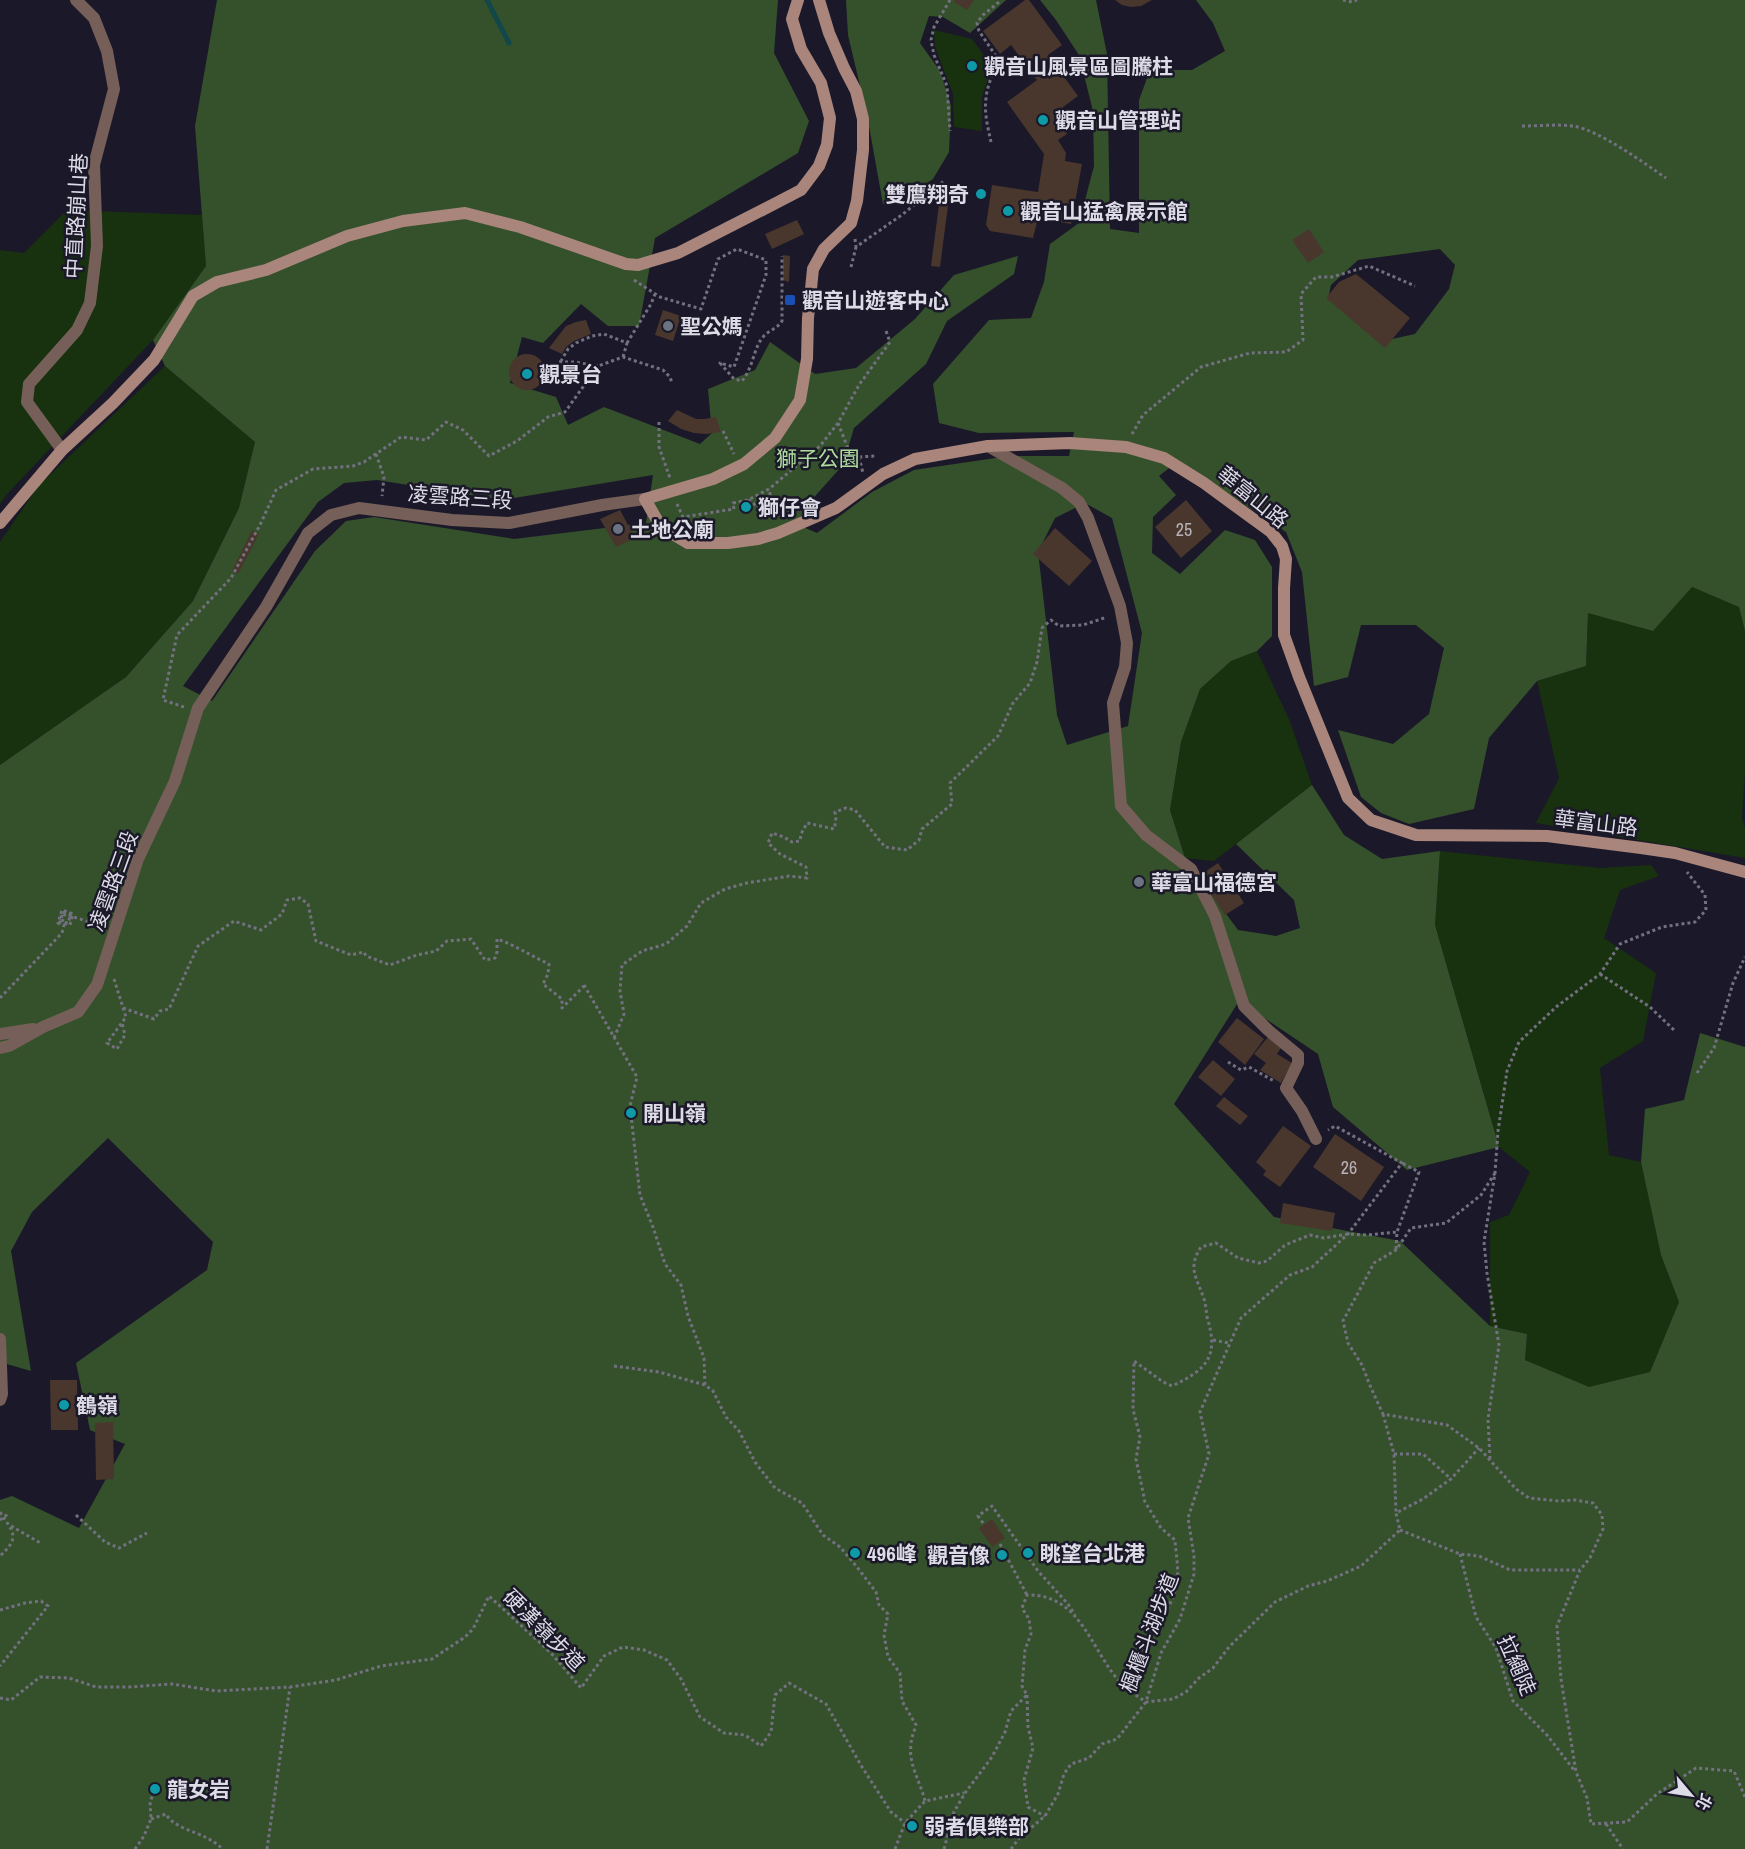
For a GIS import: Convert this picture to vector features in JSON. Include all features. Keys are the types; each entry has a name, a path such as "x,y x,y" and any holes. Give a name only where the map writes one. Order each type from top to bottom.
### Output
{"street":[{"name":"中直路崩山巷","path":"62,450 27,402 29,384 77,330 90,303 97,246 94,165 114,89 106,51 94,18 76,0"},
{"path":"0,523 62,450 113,403 154,360 193,296 217,282 266,270 347,236 403,221 465,213 520,227 626,264 638,265 678,253 801,190 819,166 827,145 830,118 821,82 801,50 792,19 798,0"},
{"path":"819,0 829,33 856,91 863,119 863,150 857,201 851,223"},
{"name":"凌雲路三段","path":"0,1048 9,1046 43,1027 78,1012 98,985 138,859 175,781 198,708 266,607 308,533 331,515 359,508 452,520 509,523 645,499 670,486 713,479 744,464 775,438 800,400 807,358 813,268 824,249 851,223"},
{"name":"華富山路","path":"645,499 661,527 688,543 728,543 758,539 778,533 836,508 883,474 915,459 988,446 1070,443 1126,447 1164,458 1204,483 1271,532 1282,546 1286,559 1284,635 1348,798 1371,820 1416,835 1547,836 1675,853 1745,872"},
{"path":"988,446 1043,475 1062,488 1078,502 1088,518 1121,612 1127,643 1125,667 1113,703 1121,806 1146,835 1191,869 1215,916 1244,1006 1298,1055 1298,1063 1286,1088 1302,1111 1316,1139"},
{"name":"凌雲路三段","path":"0,1034 43,1027"},
{"path":"0,1339 2,1394 0,1400"}],"path":[{"path":"950,0 934,27 931,40 934,55 947,86 950,131"},
{"path":"991,142 986,118 986,97 993,76 993,64 998,59 978,31 977,23 999,0"},
{"path":"1343,0 1352,2 1357,0"},
{"path":"1522,126 1574,126 1588,131 1625,150 1666,178"},
{"path":"856,247 903,214 944,181"},
{"path":"851,223 856,247 851,267"},
{"path":"626,264 627,275 641,286 655,294 701,309 718,259 737,249 766,260 766,275 734,367 720,363 734,379 742,381 748,374 763,337 777,328 782,321 782,256"},
{"path":"1126,447 1143,415 1201,367 1250,353 1286,352 1303,340 1301,294 1316,277 1332,277 1369,266 1415,286"},
{"path":"623,357 627,344 655,294"},
{"path":"659,422 659,447 670,486 683,516 734,509 733,503 748,500 769,489 820,446 838,423 859,385 890,342 886,332"},
{"path":"544,376 554,373 568,349 592,336 603,334 627,344"},
{"path":"559,362 598,366 623,357 663,370 672,383"},
{"path":"188,708 164,700 177,635 231,578 276,490 313,469 353,466 364,462 401,437 426,440 446,422 463,430 489,456 517,441 548,417 565,412 598,366"},
{"path":"838,423 849,451 859,457 875,456"},
{"path":"723,431 735,456"},
{"path":"376,454 384,477 382,499"},
{"path":"748,500 765,511 773,508 769,489"},
{"path":"614,1038 624,1014 621,991 622,965 642,951 666,944 687,926 701,903 725,889 789,876 807,878 806,867 780,854 768,843 772,833 792,842 800,841 807,823 834,829 835,812 846,808 855,810 885,847 908,850 919,840 922,829 952,804 950,783 998,736 1013,704 1030,683 1037,662 1042,628 1051,620 1059,626 1083,625 1121,612"},
{"path":"1490,1460 1488,1419 1499,1345 1484,1242 1508,1071 1519,1042 1556,1007 1600,974 1620,944 1662,927 1695,922 1706,910 1705,895 1675,853"},
{"path":"124,1008 154,1019 160,1011 169,1009 198,946 234,921 261,930 282,914 287,900 300,898 308,904 316,941 351,955 364,952 366,956 390,965 436,951 447,940 471,939 485,960 495,958 497,939 511,943 549,964 548,974 543,984 562,999 562,1008 584,986 637,1077 630,1106 640,1195 665,1264 681,1285 688,1316 704,1358 705,1385"},
{"path":"0,998 62,933 64,925 58,923 62,910 73,914 70,924 60,922 63,912 71,914 69,923 62,921 65,914 75,917 85,920 105,927"},
{"path":"1697,1074 1714,1048 1733,983 1745,957"},
{"path":"107,958 126,1017 107,1043 117,1049 125,1035 122,1023"},
{"path":"1600,974 1650,1007 1676,1032"},
{"path":"1228,1062 1241,1070 1249,1067 1286,1088"},
{"path":"1316,1139 1335,1126 1419,1172 1396,1232 1396,1250"},
{"name":"楓櫃斗湖步道","path":"1011,1849 1020,1837 1045,1816 1071,1764 1089,1758 1102,1744 1117,1739 1146,1702 1161,1653 1180,1619 1194,1574 1194,1556 1188,1518 1209,1454 1200,1412 1241,1318 1290,1275 1312,1267 1347,1234 1402,1162"},
{"path":"1400,1530 1396,1513 1394,1454 1383,1414 1362,1365 1348,1343 1343,1322 1374,1263 1396,1250 1411,1228 1446,1223 1480,1195 1495,1173"},
{"path":"1131,1691 1143,1650 1161,1622 1177,1581 1175,1540 1161,1528 1145,1502 1136,1459 1140,1437 1133,1408 1134,1361 1163,1382 1173,1386 1186,1380 1205,1365 1210,1354 1212,1328 1207,1316 1206,1302 1194,1272 1195,1257 1202,1247 1216,1243 1238,1258 1259,1263 1267,1262 1285,1245 1310,1236 1324,1238 1347,1234 1367,1235 1396,1232"},
{"path":"1212,1340 1229,1343"},
{"path":"614,1366 659,1372 705,1385 713,1391 726,1417 739,1431 755,1462 775,1488 802,1503 823,1535 840,1547 876,1592 879,1605 888,1614 884,1635 888,1657 900,1672 902,1701 916,1725 910,1746 913,1767 925,1802"},
{"path":"1383,1414 1447,1425 1479,1448 1516,1489 1529,1498 1593,1503 1602,1515 1603,1529 1590,1558 1580,1570 1557,1626 1561,1680 1576,1772 1587,1798 1591,1824 1627,1822 1657,1794 1696,1768 1734,1771 1745,1797"},
{"path":"1396,1513 1423,1499 1451,1479 1479,1448"},
{"path":"1394,1454 1423,1454 1451,1479"},
{"path":"983,1523 978,1516 992,1506 1038,1571 1068,1604 1121,1684 1146,1702 1173,1699 1186,1692 1199,1678 1213,1668 1229,1647 1275,1602 1308,1586 1361,1566 1400,1530"},
{"path":"0,1512 2,1519 42,1544"},
{"path":"2,1519 8,1514"},
{"path":"76,1515 105,1542 119,1548 147,1533"},
{"path":"0,1556 11,1546 14,1536 10,1525"},
{"path":"1400,1530 1461,1554 1479,1556 1510,1569 1580,1570"},
{"path":"1000,1544 1027,1596"},
{"name":"拉繩陡","path":"1461,1554 1476,1617 1496,1648 1513,1701 1547,1736 1576,1772"},
{"path":"1027,1596 1039,1595 1053,1599 1078,1620"},
{"name":"硬漢嶺步道","path":"0,1698 11,1700 40,1677 69,1678 96,1687 129,1688 172,1684 216,1691 290,1687 336,1680 381,1666 432,1659 473,1629 489,1596 550,1653 580,1688 604,1656 623,1647 644,1650 667,1660 681,1679 700,1717 724,1733 745,1735 761,1746 771,1732 775,1695 789,1683 826,1704 891,1812 905,1823"},
{"path":"1027,1596 1022,1608 1029,1618 1031,1634 1025,1650 1022,1686 1027,1695 1028,1726 1033,1748 1024,1780 1028,1807 1045,1816"},
{"path":"0,1610 41,1601 48,1606 0,1666"},
{"path":"267,1849 290,1687"},
{"path":"944,1849 954,1812 992,1757 1005,1732 1011,1711 1027,1695"},
{"path":"135,1849 144,1836 151,1819 150,1802 154,1789"},
{"path":"895,1849 905,1823 925,1802 965,1793"},
{"path":"151,1819 166,1814 176,1824 210,1839 223,1849"},
{"path":"1606,1824 1623,1849"}],"green space":[{"name":"獅子公園","path":"217,0 778,0 774,53 809,121 798,153 655,238 639,326 608,326 581,304 543,343 522,337 510,383 556,397 568,425 604,407 700,444 712,433 708,389 755,370 770,342 815,374 856,368 915,319 954,275 1018,256 1014,274 947,321 926,364 854,428 843,465 816,495 796,524 817,533 872,492 914,470 1009,456 1069,456 1074,432 979,433 939,423 933,384 989,320 1031,318 1044,282 1050,244 1079,223 1094,166 1093,111 1079,55 1040,0 1096,0 1107,54 1110,229 1139,233 1139,100 1150,70 1192,70 1225,51 1213,23 1196,0 1745,0 1745,631 1739,607 1692,587 1653,631 1588,613 1586,666 1537,681 1489,738 1474,809 1409,824 1381,813 1361,797 1338,730 1393,744 1429,714 1444,648 1416,625 1361,625 1348,677 1314,686 1302,572 1286,532 1178,461 1159,476 1176,495 1153,517 1152,553 1180,574 1225,530 1255,540 1272,567 1272,636 1257,651 1231,661 1200,689 1181,742 1170,810 1185,858 1238,930 1276,936 1300,928 1294,900 1236,844 1312,785 1344,835 1382,859 1440,851 1435,925 1499,1147 1407,1170 1333,1107 1318,1054 1239,1001 1174,1104 1274,1217 1400,1241 1490,1326 1527,1334 1525,1360 1589,1387 1650,1372 1679,1302 1661,1255 1641,1162 1645,1109 1684,1100 1700,1033 1745,1047 1745,1849 0,1849 0,1500 12,1496 79,1528 125,1444 90,1430 76,1363 207,1270 213,1242 108,1138 32,1212 11,1251 31,1371 0,1362 0,765 126,677 193,601 239,508 255,442 165,366 153,340 206,266 195,126","holes":["1440,249 1455,265 1449,289 1415,334 1392,339 1328,299 1331,285 1358,260","653,475 646,523 514,539 374,517 346,521 315,551 212,701 183,686 318,502 344,483 377,480 502,500","1085,503 1112,518 1142,633 1128,726 1067,745 1057,715 1038,552 1055,518"]},
{"path":"846,0 1006,0 970,33 943,17 929,16 920,43 940,71 951,106 949,152 933,179 901,200 883,204 867,115 848,35"},
{"path":"934,30 972,39 989,62 988,77 982,98 982,131 954,127 953,94 935,47"},
{"path":"67,210 202,215 206,266 153,340 0,504 0,250 24,253"},
{"path":"165,366 255,442 239,508 193,601 126,677 0,765 0,542 39,485"},
{"path":"1692,587 1739,607 1745,631 1745,771 1742,818 1745,827 1745,858 1536,823 1559,778 1537,681 1586,666 1588,612 1652,631"},
{"path":"1257,651 1289,719 1312,785 1214,861 1185,858 1170,810 1181,742 1200,689 1231,661"},
{"path":"1440,851 1600,868 1651,865 1659,876 1620,890 1604,938 1656,973 1643,1041 1600,1068 1609,1155 1641,1162 1661,1255 1679,1302 1650,1372 1589,1388 1525,1360 1527,1334 1490,1326 1490,1222 1509,1215 1530,1172 1499,1147 1435,925"}],"building":[{"path":"955,0 974,0 967,10 954,2"},
{"name":"觀音山管理站","path":"1025,0 1029,0 1062,45 1048,55 1078,96 1063,107 1067,134 1058,140 1066,153 1065,161 1082,164 1071,224 1038,218 1033,238 990,231 986,225 992,185 1038,192 1044,154 1007,102 1037,80 1011,45 1000,54 983,31"},
{"path":"1115,0 1152,0 1141,6 1131,7"},
{"path":"940,197 949,198 940,267 931,266"},
{"path":"797,220 804,234 772,249 765,234"},
{"path":"1309,229 1324,252 1308,263 1292,240"},
{"path":"783,255 790,256 789,282 783,280"},
{"path":"1356,274 1410,318 1385,348 1326,298 1339,282"},
{"name":"聖公媽","path":"663,310 681,316 673,341 655,335"},
{"path":"586,320 591,334 574,341 566,347 562,354 549,348 566,326"},
{"name":"觀景台","path":"527,354 540,359 545,372 540,385 527,390 514,385 509,372 514,359"},
{"path":"677,410 696,419 716,417 721,432 706,434 681,429 668,421"},
{"path":"1186,500 1212,531 1181,558 1155,527"},
{"name":"土地公廟","path":"620,510 635,538 616,547 600,519"},
{"path":"1055,528 1092,561 1069,586 1033,554"},
{"path":"252,530 259,534 238,574 232,571"},
{"path":"1218,863 1244,903 1225,915 1199,876"},
{"path":"1237,1018 1264,1039 1245,1065 1218,1042"},
{"path":"1268,1037 1281,1048 1277,1054 1292,1063 1281,1083 1260,1070 1266,1063 1254,1054"},
{"path":"1213,1060 1235,1079 1221,1096 1198,1077"},
{"path":"1224,1097 1248,1116 1240,1125 1216,1106"},
{"path":"1283,1126 1311,1146 1280,1187 1263,1175 1266,1171 1256,1162"},
{"path":"1335,1134 1384,1167 1361,1201 1313,1167"},
{"path":"1283,1203 1335,1213 1332,1231 1280,1223"},
{"name":"鶴嶺","path":"50,1380 77,1380 78,1430 51,1430"},
{"path":"113,1422 114,1479 96,1480 95,1423"},
{"path":"992,1519 1005,1538 992,1547 979,1528"}],"waterway":[{"path":"487,0 509,43"}],"place":[{"name":"觀音山風景區圖騰柱","path":"972,66"},
{"name":"觀音山管理站","path":"1043,120"},
{"name":"雙鷹翔奇","path":"981,194"},
{"name":"觀音山猛禽展示館","path":"1008,211"},
{"name":"觀音山遊客中心","path":"790,300"},
{"name":"聖公媽","path":"668,326"},
{"name":"觀景台","path":"527,374"},
{"name":"獅仔會","path":"746,507"},
{"name":"土地公廟","path":"618,529"},
{"name":"華富山福德宮","path":"1139,882"},
{"name":"開山嶺","path":"631,1113"},
{"name":"鶴嶺","path":"64,1405"},
{"name":"496峰","path":"855,1553"},
{"name":"眺望台北港","path":"1028,1553"},
{"name":"觀音像","path":"1002,1555"},
{"name":"龍女岩","path":"155,1789"},
{"name":"弱者俱樂部","path":"912,1826"}]}
